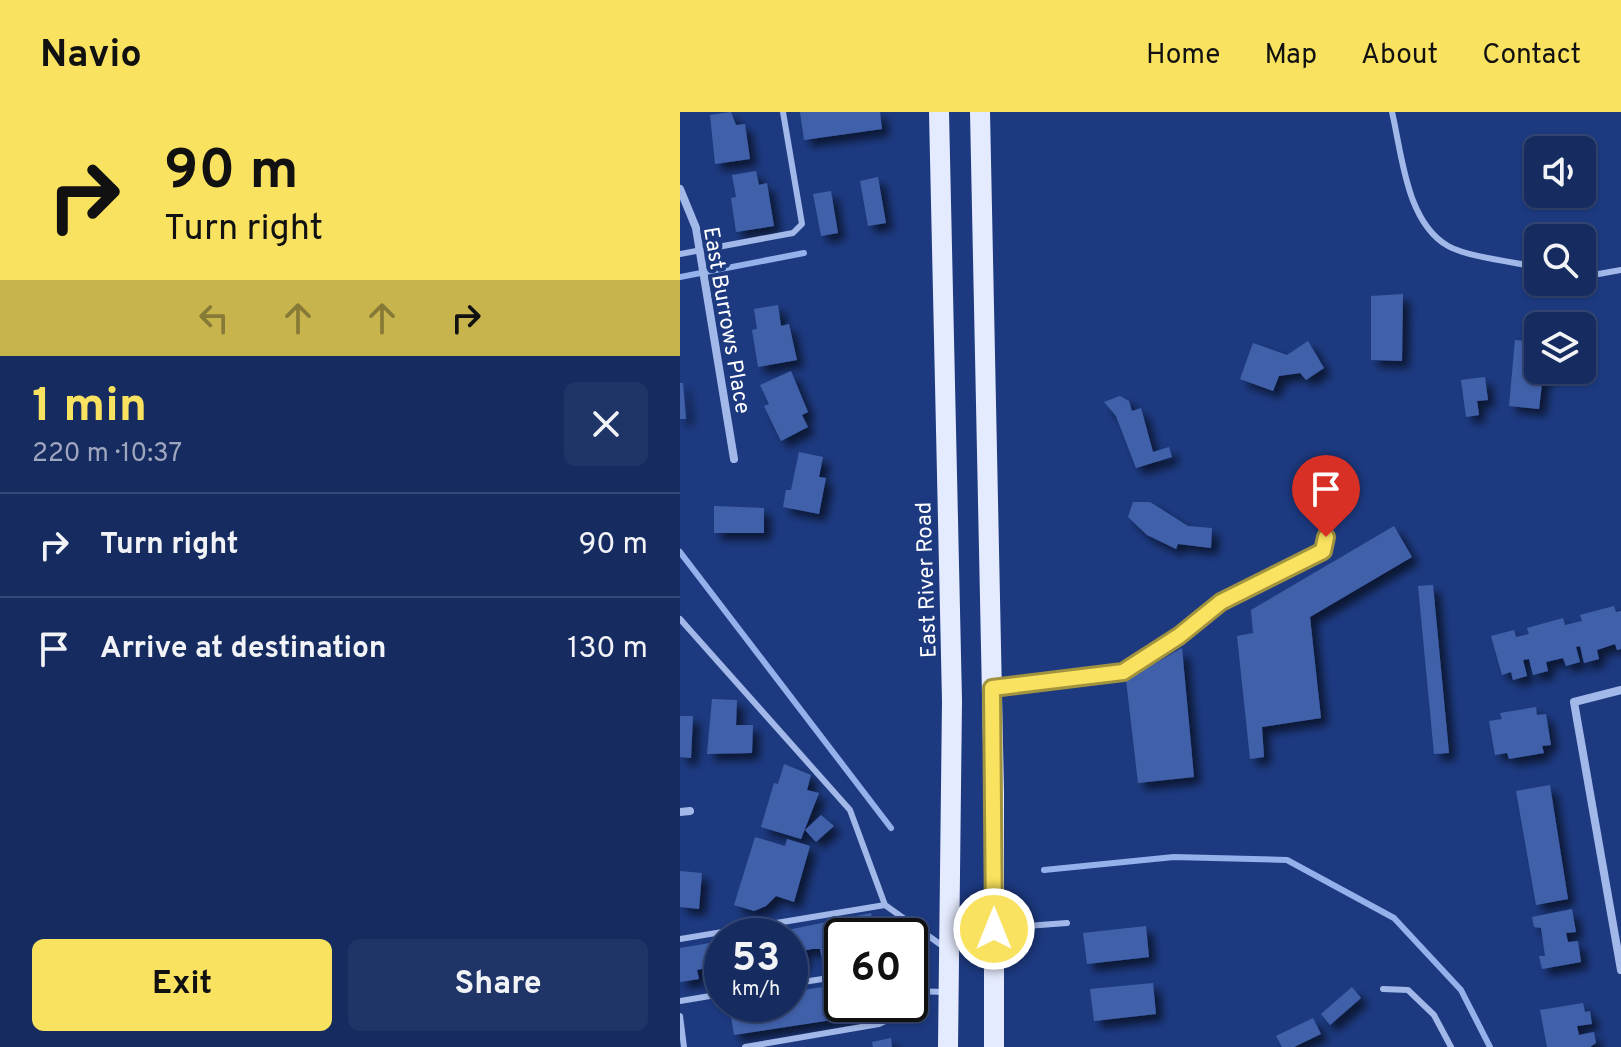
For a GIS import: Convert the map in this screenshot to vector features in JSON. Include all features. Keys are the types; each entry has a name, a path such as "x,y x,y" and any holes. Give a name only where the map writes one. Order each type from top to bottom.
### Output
{"main road":[{"name":"East River Road","path":"939,112 952,701 948,1047"},
{"path":"980,112 992,688 994,1047"}],"street":[{"name":"East Burrows Place","path":"680,189 696,228 734,459"},
{"path":"1621,690 1574,702 1621,970"}],"lane":[{"path":"680,254 793,233 802,224 783,112"},
{"path":"1392,112 1416,207 1429,231 1449,247 1524,264"},
{"path":"1596,274 1621,270"},
{"path":"992,688 1123,672 1179,636 1221,602 1311,559 1323,551 1326,537 1317,511 1299,496"},
{"path":"680,619 850,810 885,905 950,952"},
{"path":"680,939 885,905"},
{"path":"994,929 1067,923"},
{"path":"1383,989 1408,990 1434,1015 1451,1047"},
{"path":"928,991 950,992"},
{"path":"680,1001 704,997"},
{"path":"680,1016 684,1047"},
{"path":"745,1047 883,1022"}],"building":[{"path":"731,112 736,125 745,124 750,159 715,164 710,115"},
{"path":"800,112 880,112 882,129 804,140"},
{"path":"756,171 759,185 767,183 774,226 736,232 731,198 736,197 732,175"},
{"path":"878,177 886,223 868,226 860,181"},
{"path":"831,191 838,233 821,236 813,194"},
{"path":"1403,294 1402,361 1371,360 1371,296"},
{"path":"778,305 781,326 789,324 797,360 758,367 752,330 757,329 754,309"},
{"path":"1515,340 1524,341 1524,384 1542,384 1539,409 1509,406"},
{"path":"1308,341 1324,368 1306,380 1300,373 1279,376 1273,391 1240,379 1253,343 1287,355"},
{"path":"791,371 808,412 802,415 808,427 781,441 764,406 769,404 760,385"},
{"path":"1485,377 1488,400 1477,401 1479,415 1466,417 1461,380"},
{"path":"680,383 683,383 686,419 680,419"},
{"path":"1120,396 1129,401 1132,411 1141,408 1153,452 1169,447 1172,457 1136,468 1116,416 1104,402"},
{"path":"799,452 823,457 819,477 826,478 819,514 783,507 786,490 791,490"},
{"path":"1133,502 1150,502 1188,526 1212,528 1211,548 1178,544 1176,549 1147,535 1128,517"},
{"path":"714,506 764,508 764,533 714,533"},
{"path":"1394,526 1412,557 1310,617 1321,718 1262,727 1264,757 1250,759 1237,636 1253,633 1251,610"},
{"path":"1433,585 1449,753 1434,754 1418,586"},
{"path":"1614,606 1616,612 1621,611 1621,649 1617,650 1615,644 1597,650 1599,659 1584,663 1580,646 1576,647 1580,662 1566,666 1563,658 1546,662 1548,671 1533,675 1529,659 1523,660 1527,676 1513,680 1511,672 1502,675 1491,636 1514,630 1516,637 1529,634 1527,628 1563,618 1565,625 1582,621 1580,615"},
{"path":"1182,648 1194,777 1138,783 1126,680"},
{"path":"712,699 737,700 736,725 753,725 752,753 707,754"},
{"path":"1536,707 1537,715 1546,714 1551,745 1542,746 1544,753 1509,759 1507,753 1495,755 1489,721 1502,719 1500,713"},
{"path":"680,716 693,716 691,758 680,757"},
{"path":"784,764 811,775 807,790 819,793 801,839 761,827 774,783 778,784"},
{"path":"1550,785 1568,899 1536,905 1516,791"},
{"path":"821,815 834,826 816,842 805,830"},
{"path":"755,837 785,846 787,839 810,846 794,902 776,896 766,906 754,911 734,905"},
{"path":"680,871 702,873 699,909 680,907"},
{"path":"1572,909 1576,932 1566,933 1568,942 1578,941 1581,962 1542,969 1539,956 1545,956 1541,928 1534,927 1532,917"},
{"path":"871,913 872,918 846,918"},
{"path":"824,923 824,959 820,949 808,950 808,926"},
{"path":"1146,926 1149,957 1087,964 1083,933"},
{"path":"704,944 704,968 697,970 699,979 680,982 680,948"},
{"path":"1153,983 1156,1014 1094,1021 1090,989"},
{"path":"824,987 824,1021 734,1035 732,1022 808,1022 808,989"},
{"path":"1352,987 1361,998 1330,1025 1321,1014"},
{"path":"1583,1003 1585,1012 1590,1011 1592,1024 1577,1026 1579,1035 1594,1032 1596,1043 1590,1047 1547,1047 1540,1010"},
{"path":"1313,1018 1321,1034 1294,1047 1282,1047 1276,1036"},
{"path":"891,1038 892,1047 873,1047 872,1042"}],"waterway":[{"path":"680,277 804,253"},
{"path":"680,552 891,828"},
{"path":"1044,870 1174,857 1287,860 1394,918 1461,990 1490,1047"}],"route":[{"path":"994,929 992,688 1123,672 1179,636 1221,602 1311,559 1323,551 1326,537"}]}
